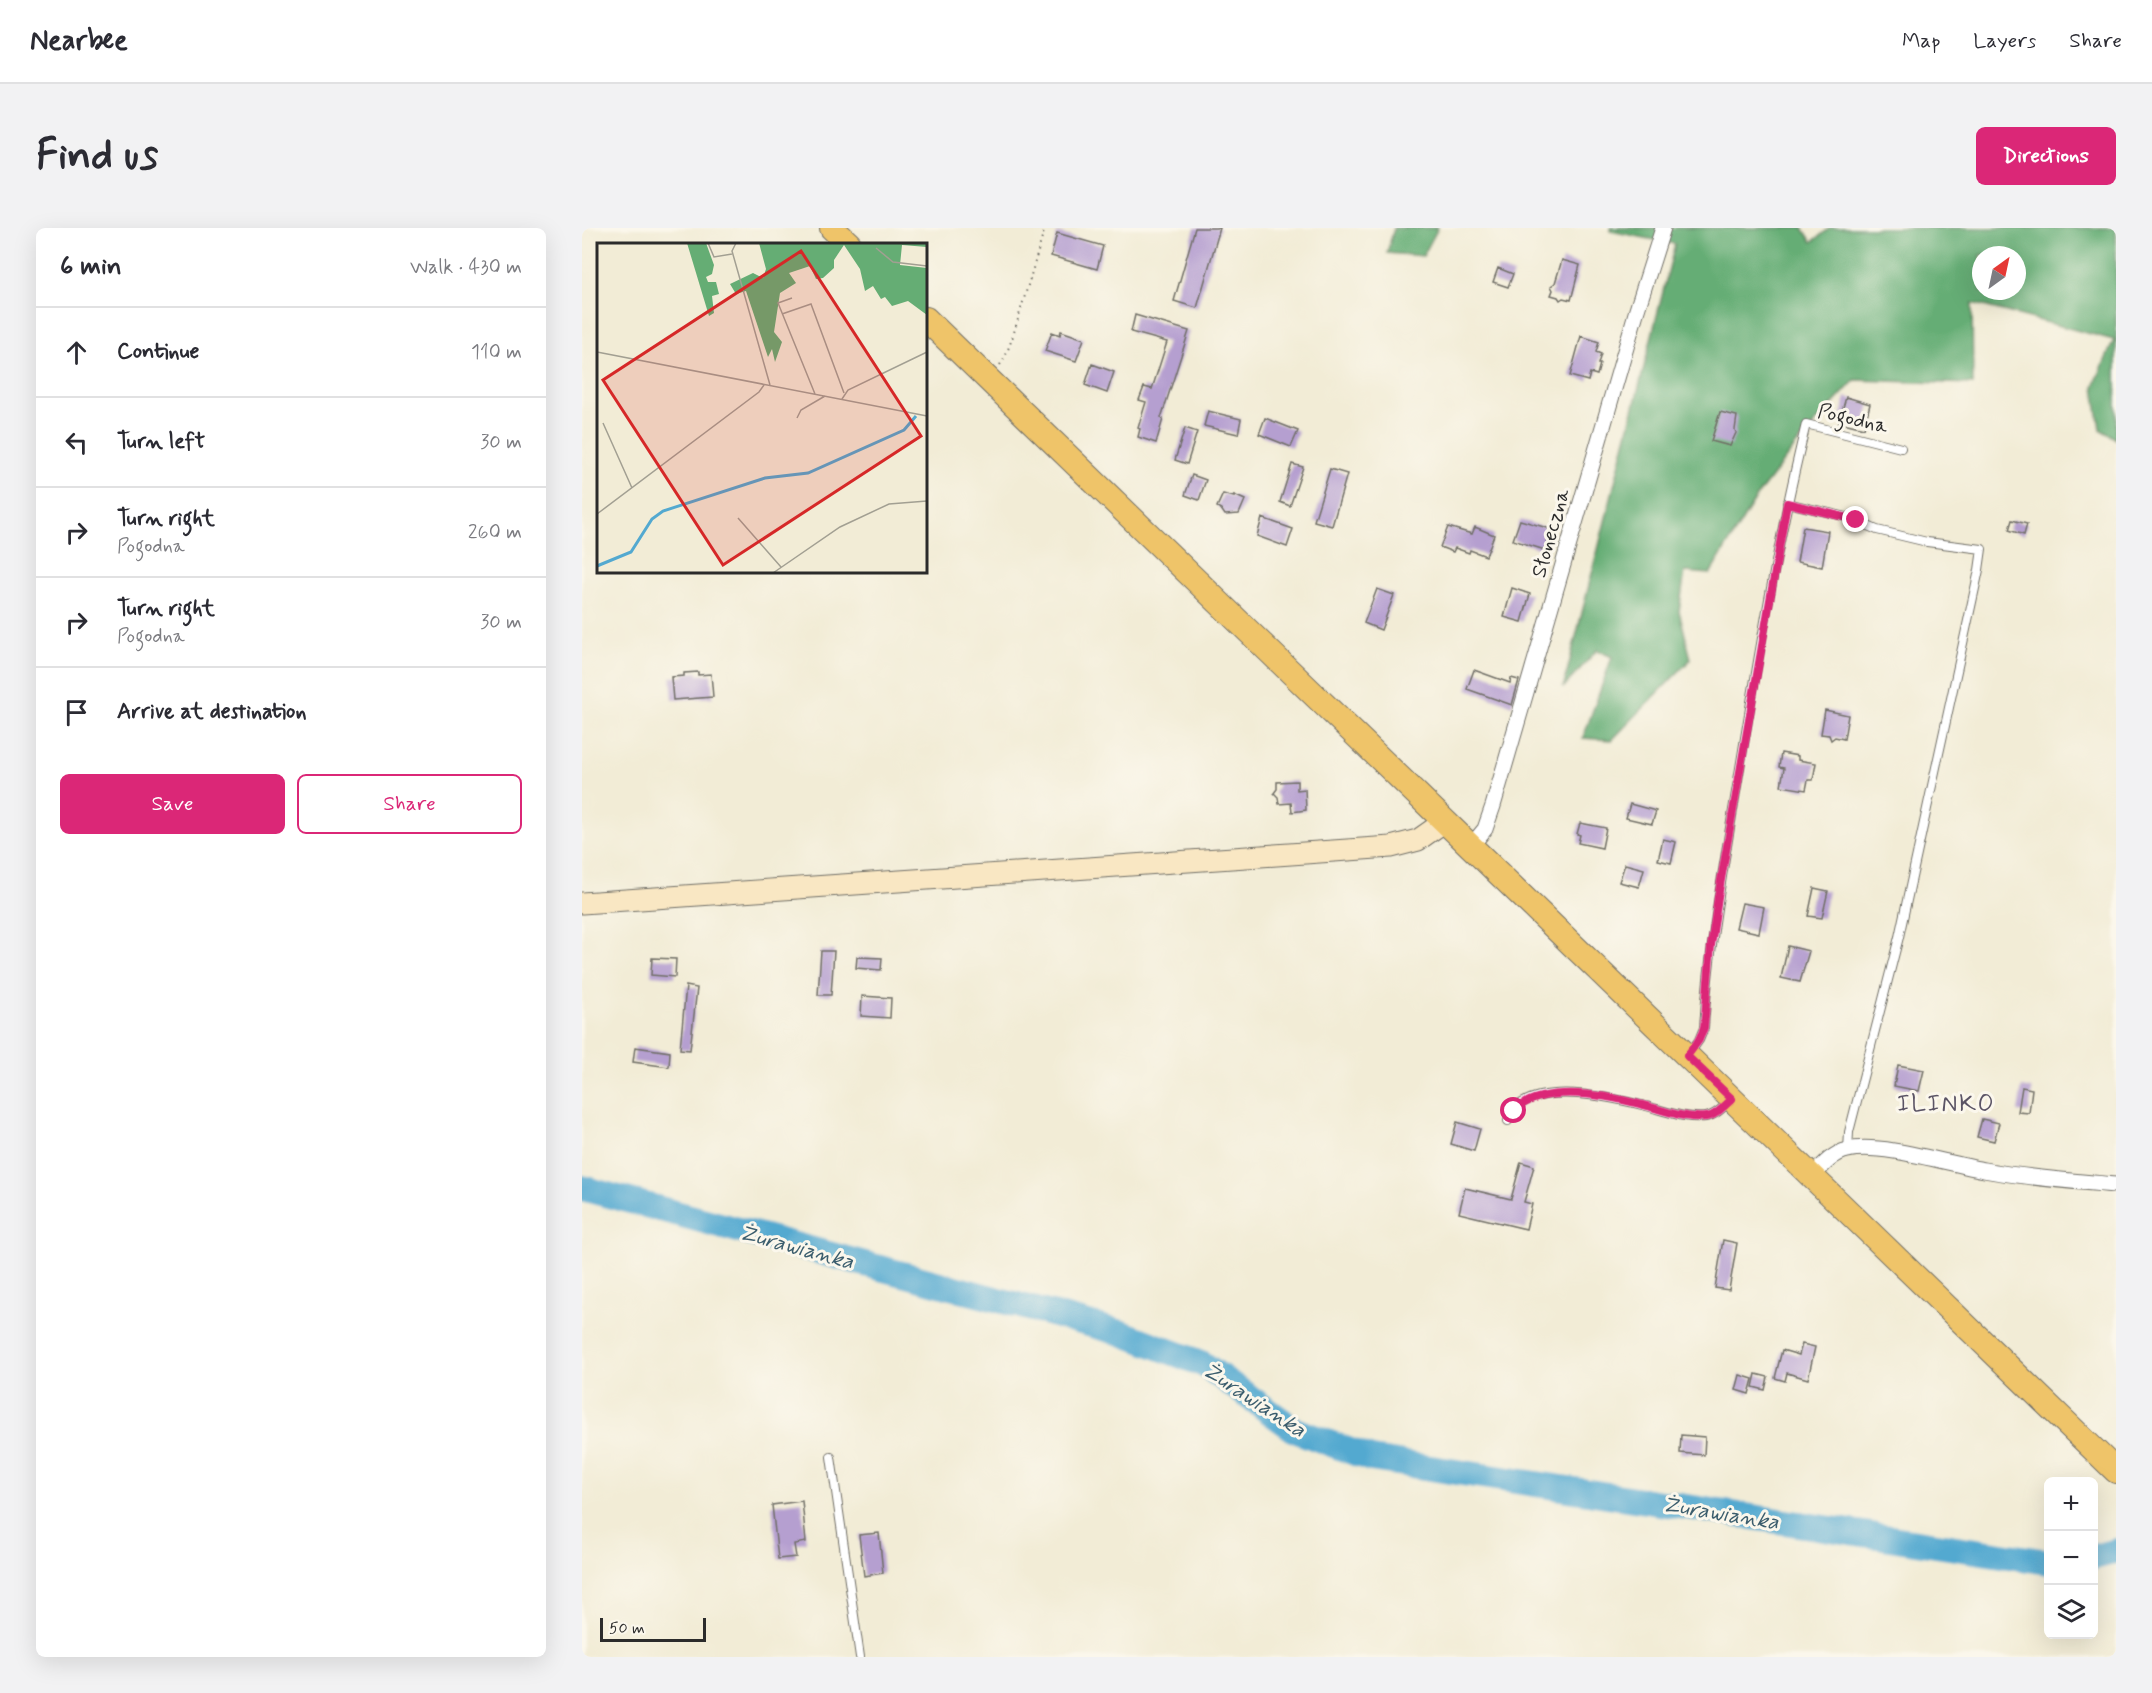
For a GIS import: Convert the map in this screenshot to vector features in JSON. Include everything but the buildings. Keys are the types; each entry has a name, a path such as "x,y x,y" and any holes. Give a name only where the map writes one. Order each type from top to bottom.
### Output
{"main road":[{"path":"832,228 848,243"},
{"path":"927,320 2116,1471"}],"street":[{"name":"Słoneczna","path":"1472,846 1485,829 1493,806 1663,228"},
{"path":"582,903 1391,847 1418,840 1445,821"},
{"path":"1812,1177 1836,1155 1848,1150 1882,1149 1985,1170 2116,1185"}],"lane":[{"name":"Pogodna","path":"1687,1056 1699,1040 1704,1028 1718,897 1787,503 1806,424 1900,448"},
{"path":"1787,503 1847,517 1877,531 1927,542 1982,549 1977,581 1899,937 1849,1132 1848,1150"},
{"path":"1508,1121 1522,1103 1535,1097 1554,1094 1612,1099 1695,1117 1714,1114 1732,1099"},
{"path":"831,1457 860,1657"}],"path":[{"path":"989,380 1006,355 1045,228"}],"green space":[{"path":"1394,228 1438,228 1423,256 1387,253"},
{"path":"1610,228 1803,228 1812,242 1830,228 2116,228 2116,439 2100,429 2094,386 2114,340 1972,303 1973,384 1855,380 1800,440 1759,493 1710,574 1685,572 1679,611 1691,659 1612,740 1583,738 1612,657 1597,650 1563,688 1675,244 1610,231"}],"waterway":[{"name":"Żurawianka","path":"582,1188 1122,1333 1203,1364 1295,1430 1371,1459 2044,1561"},
{"name":"Żurawianka","path":"2098,1556 2116,1551"}],"district":[{"name":"ILINKO","path":"1946,1103"}],"route":[{"path":"1514,1111 1522,1103 1535,1097 1554,1094 1612,1099 1678,1115 1706,1117 1714,1114 1732,1099 1687,1056 1699,1040 1704,1028 1718,897 1787,503 1856,520"}]}
